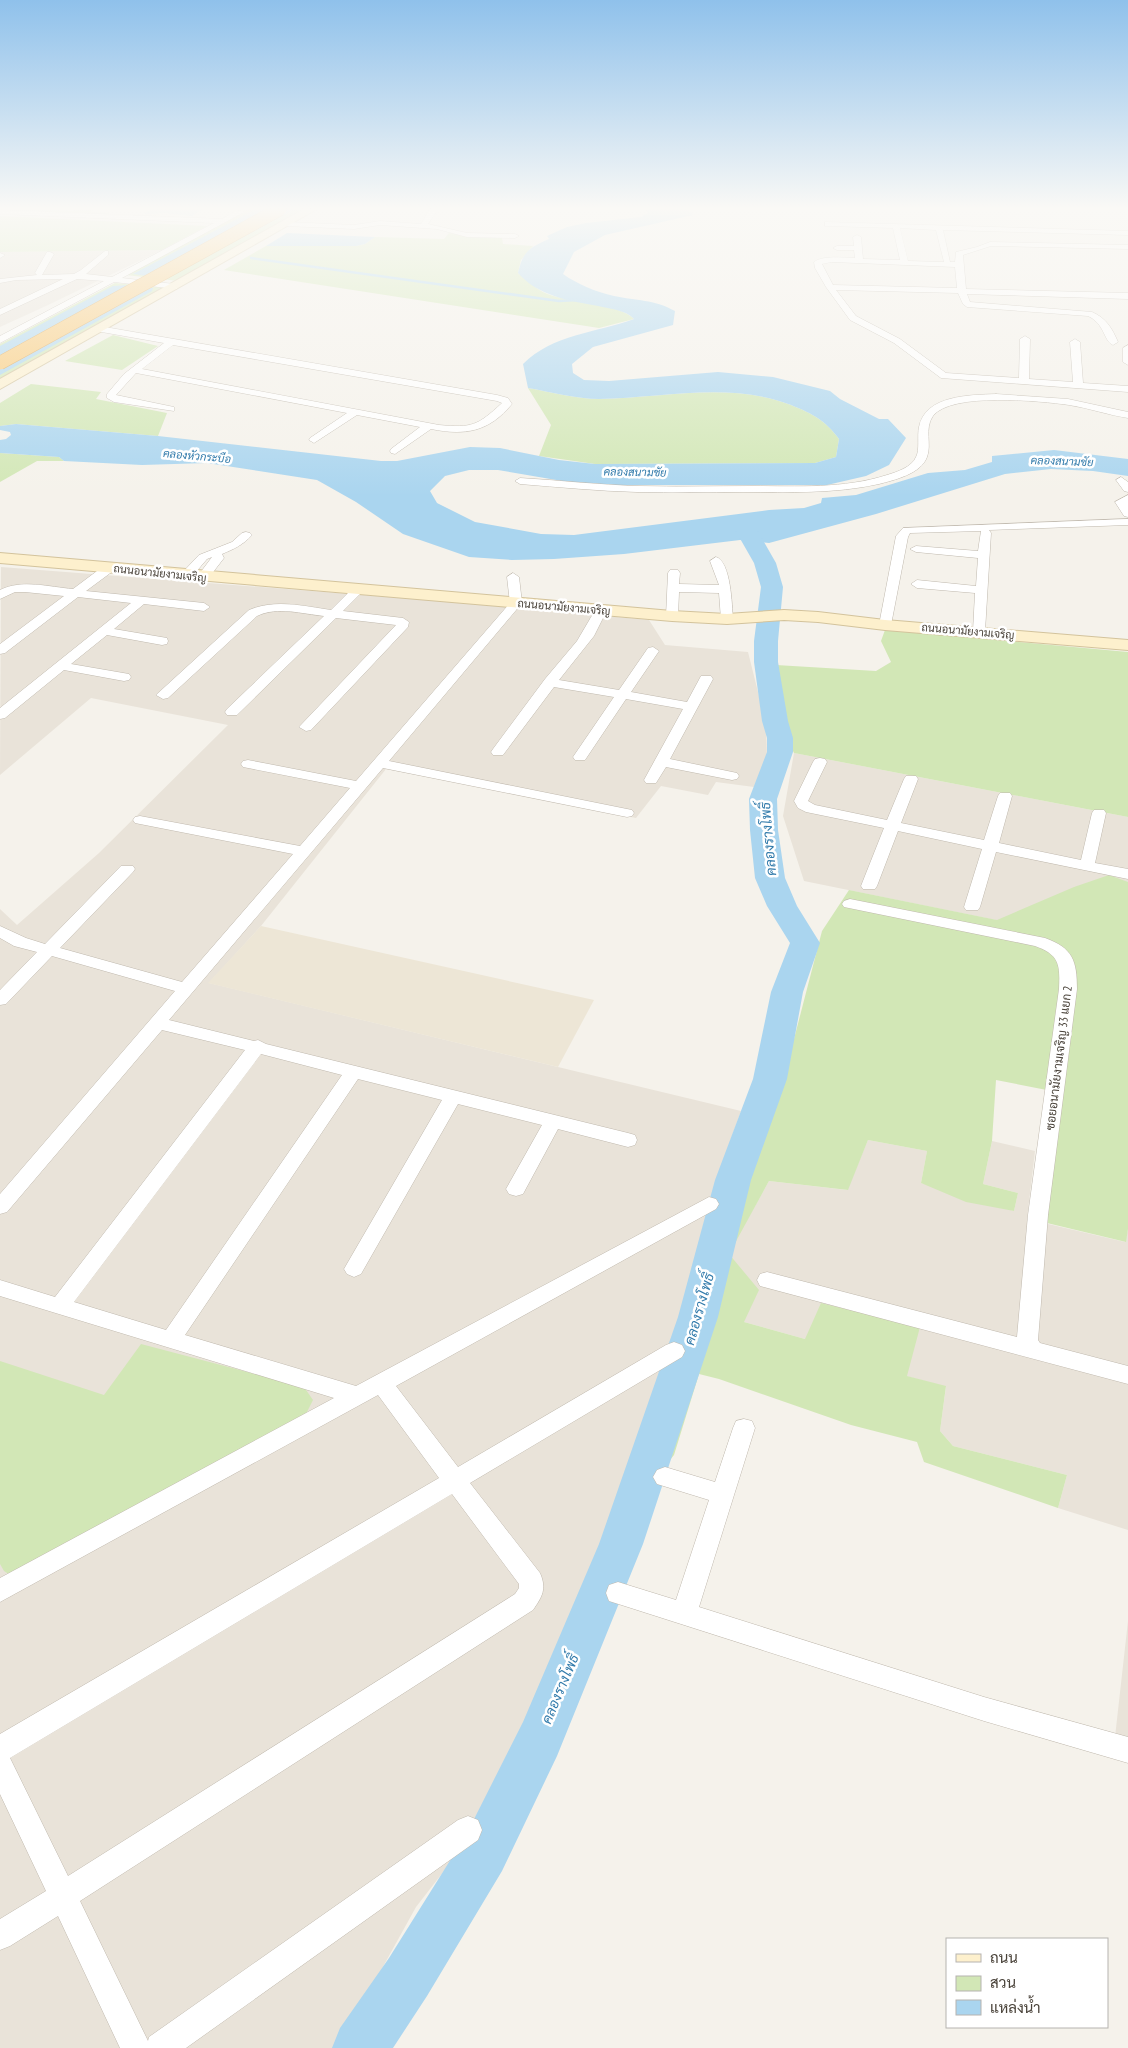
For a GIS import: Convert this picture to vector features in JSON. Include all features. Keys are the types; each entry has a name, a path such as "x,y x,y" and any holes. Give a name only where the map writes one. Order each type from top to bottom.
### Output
{"highway":[{"path":"0,350 84,305"},
{"path":"0,363 106,305"}],"street":[{"path":"0,312 15,305"},
{"path":"0,340 66,305"},
{"path":"0,385 144,305"},
{"path":"843,305 853,318 897,341 942,375 1128,389"},
{"path":"976,305 1093,315 1101,319 1107,326 1113,342"},
{"path":"99,330 498,398 505,400 507,404 486,423 473,430 464,431 134,370"},
{"path":"1024,382 1025,339"},
{"path":"171,342 134,370 110,396 117,400 171,409"},
{"path":"1075,342 1078,386"},
{"path":"1128,348 1128,362"},
{"path":"520,481 637,489 828,489 857,485 885,478 913,467 920,462 922,457 923,428 930,413 943,405 957,400 1003,397 1069,402 1128,415"},
{"path":"314,440 356,412"},
{"path":"395,451 429,426"},
{"path":"1128,498 1121,502 1128,514"},
{"path":"886,624 902,536 907,530 1128,522"},
{"path":"979,631 985,533"},
{"path":"186,576 203,557 236,544 246,535"},
{"path":"916,550 984,555"},
{"path":"203,577 218,558 215,552"},
{"name":"ถนนอนามัยงามเจริญ","path":"0,558 186,576 672,616 726,619 784,615 825,617 1128,645"},
{"path":"716,561 726,589 726,619"},
{"path":"0,650 109,568"},
{"path":"672,616 674,573"},
{"path":"0,1208 516,603 513,577"},
{"path":"917,584 981,590"},
{"path":"0,596 12,588 18,588 204,606"},
{"path":"673,588 726,589"},
{"path":"232,712 359,589"},
{"path":"0,715 63,666 142,600"},
{"path":"163,695 258,610 278,607 400,621 403,625 306,727"},
{"path":"498,752 550,682 577,652 595,626 600,610"},
{"path":"105,631 162,641"},
{"path":"580,757 652,651"},
{"path":"63,666 124,677"},
{"path":"651,780 706,679"},
{"path":"550,682 692,707"},
{"path":"662,762 732,776"},
{"path":"820,762 801,801 803,805 824,812 990,844 1128,874"},
{"path":"380,763 627,813"},
{"path":"248,764 360,786"},
{"path":"868,886 911,778"},
{"path":"972,906 1005,796"},
{"path":"1087,865 1099,813"},
{"path":"140,820 304,851"},
{"path":"0,1000 127,869"},
{"name":"ซอยอนามัยงามเจริญ 33 แยก 2","path":"850,904 1039,942 1057,949 1066,959 1068,966 1068,989 1038,1215 1028,1332 1028,1342 1033,1350"},
{"path":"0,931 20,942 186,990"},
{"path":"158,1023 258,1046 354,1072 628,1140"},
{"path":"60,1306 258,1046"},
{"path":"170,1340 354,1072"},
{"path":"354,1269 453,1096"},
{"path":"516,1189 553,1122"},
{"path":"0,1591 709,1204"},
{"path":"766,1280 1128,1376"},
{"path":"0,1288 358,1396"},
{"path":"0,1749 674,1351"},
{"path":"0,1936 524,1602 532,1591 531,1581 381,1384"},
{"path":"684,1614 744,1428"},
{"path":"665,1477 723,1494"},
{"path":"618,1593 984,1709 1128,1750"},
{"path":"0,1765 136,2048"},
{"path":"160,2048 468,1830"}],"shaded area":[{"path":"0,305 49,305 46,306 0,327"},
{"path":"1,567 428,600 649,620 665,645 748,652 766,724 767,757 754,787 716,782 708,795 661,786 636,818 386,769 261,926 209,983 741,1111 719,1172 663,1387 614,1529 489,1813 416,1907 338,2048 0,2048 0,909 17,925 99,853 228,725 91,698 0,775"},
{"path":"794,753 1128,817 1128,947 804,881 783,816"},
{"path":"261,926 594,1000 558,1067 208,983"},
{"path":"868,1140 927,1151 921,1183 1014,1211 1018,1193 983,1184 992,1141 1035,1151 1027,1219 1125,1242 1128,1229 1128,1530 1058,1508 1067,1475 953,1446 940,1431 946,1387 906,1376 805,1339 744,1322 728,1254 769,1181 847,1190"},
{"path":"1128,1621 1128,1741 1115,1737"}],"green space":[{"path":"74,305 138,305 0,382 0,344"},
{"path":"448,305 597,305 617,310 634,319 599,328"},
{"path":"113,335 158,346 122,370 65,361"},
{"path":"31,384 101,392 96,399 167,413 158,436 16,424 0,426 0,403"},
{"path":"528,388 590,399 720,392 767,398 799,408 823,422 839,439 836,457 815,463 595,464 539,456 551,425"},
{"path":"0,453 59,457 64,461 37,461 0,482"},
{"path":"885,630 1128,652 1128,817 794,753 784,733 773,673 776,665 876,671 891,662 881,641"},
{"path":"1109,875 1128,882 1128,1229 1126,1242 1047,1223 1062,1093 996,1080 992,1141 983,1184 1018,1193 1014,1211 966,1202 921,1183 927,1151 868,1140 848,1190 769,1181 729,1254 759,1290 744,1322 805,1339 821,1303 920,1327 907,1376 946,1386 940,1431 953,1446 1067,1475 1058,1508 924,1462 917,1442 851,1425 719,1379 699,1374 674,1455 649,1486 699,1343 732,1216 766,1104 794,1039 822,931 849,890 997,920 1074,887"},
{"path":"141,1344 304,1387 313,1400 304,1418 10,1575 4,1571 0,1564 0,1361 104,1395"}],"water":[{"path":"78,305 127,305 0,375 0,346"},
{"path":"592,305 660,305 675,311 673,325 593,347 572,364 573,373 584,380 609,381 718,372 773,377 830,391 840,399 879,419 888,419 906,438 889,465 866,476 827,485 614,485 568,482 498,470 469,470 445,476 430,491 437,503 475,522 541,534 574,535 769,510 804,508 821,503 822,498 856,495 928,473 965,470 992,462 992,456 1054,450 1128,459 1128,476 1093,471 1051,469 1005,474 876,514 769,543 740,540 624,554 512,560 469,557 403,534 356,502 317,480 207,463 142,465 64,461 59,457 0,453 0,440 6,439 11,435 10,432 0,430 0,426 16,424 158,436 381,461 397,461 470,447 500,448 559,460 595,464 815,463 836,457 839,439 823,422 799,408 767,398 720,392 590,399 528,388 523,364 535,354 561,340 634,319 613,309"}],"waterway":[{"name":"คลองรางโพธิ์","path":"360,2048 408,1977 484,1853 540,1739 621,1544 698,1317 733,1180 770,1079 787,992 805,943 782,906 770,878 764,830 763,799 780,752 780,738 775,721 766,662 766,641 772,587 765,563 745,528"}],"water label":[{"name":"คลองหัวกระบือ","path":"197,456"},
{"name":"คลองสนามชัย","path":"1062,461"},
{"name":"คลองสนามชัย","path":"635,472"}]}
